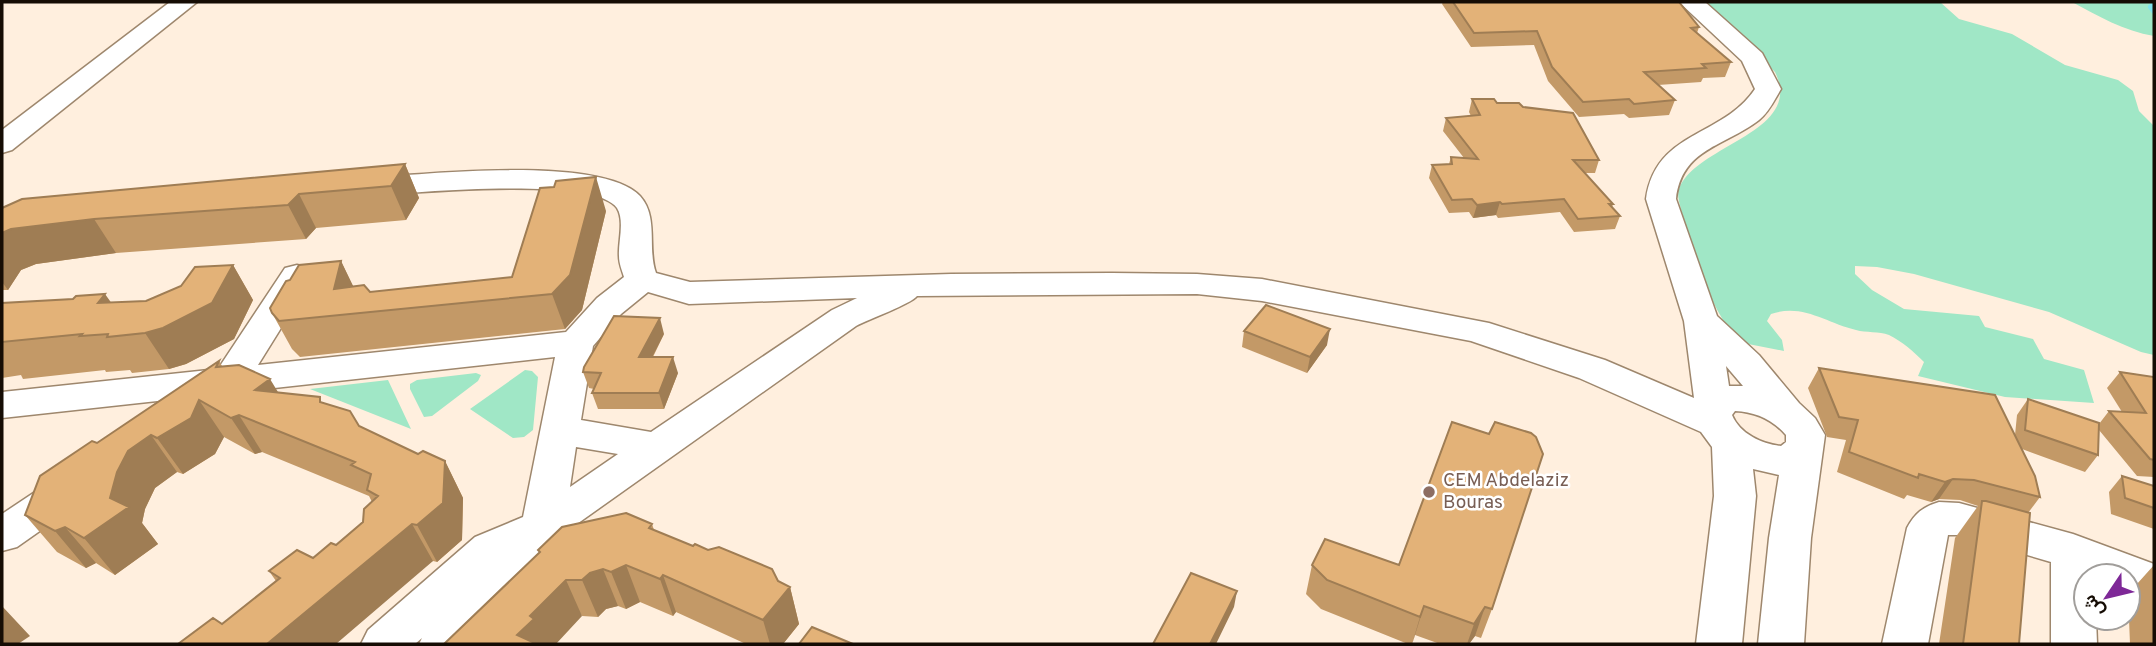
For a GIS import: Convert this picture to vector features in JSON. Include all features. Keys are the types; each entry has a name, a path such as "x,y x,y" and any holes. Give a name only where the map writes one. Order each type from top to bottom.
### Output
{"street":[{"path":"2,144 185,2"},
{"path":"1690,2 1753,58 1768,89 1752,111 1680,155 1664,175 1661,199 1701,321 1734,508 1719,644"},
{"path":"341,188 493,179 563,182 608,188 628,200 636,222 634,257 642,280"},
{"path":"173,419 230,380 300,269"},
{"path":"642,280 689,293 951,284 1197,284 1262,290 1477,331 1592,369 1719,425 1764,458 1781,459 1794,456 1794,431 1746,364 1701,321"},
{"path":"442,644 529,563 541,527 576,343 609,306 642,280"},
{"path":"384,644 491,549 541,527 844,318 876,302 951,284"},
{"path":"2,405 576,343"},
{"path":"1719,425 1722,401 1735,398 1769,404 1794,431 1790,538 1781,644"},
{"path":"558,430 657,447"},
{"path":"2,535 93,473"},
{"path":"1905,644 1928,528 1938,518 1959,519 2073,551 2154,582"},
{"path":"2073,551 2074,644"}],"green space":[{"path":"1704,2 1940,2 1959,19 2012,34 2065,65 2118,80 2133,91 2139,111 2154,126 2154,355 2141,352 2049,312 1914,274 1855,266 1855,274 1872,290 1904,309 1979,316 1985,327 2033,339 2044,359 2084,370 2094,403 2005,397 1918,376 1924,362 1894,338 1845,327 1804,312 1783,311 1771,314 1767,321 1782,340 1784,351 1738,342 1719,314 1705,284 1688,236 1678,192 1689,174 1705,160 1762,124 1775,110 1780,93 1775,72"},
{"path":"2072,2 2154,2 2154,36 2122,27"},
{"path":"525,370 532,371 538,377 533,430 524,437 513,438 470,409"},
{"path":"476,373 481,375 478,381 432,416 424,417 410,384 417,380"},
{"path":"388,380 411,429 310,389"}],"building":[{"path":"1453,2 1679,2 1699,27 1691,28 1731,62 1702,64 1706,68 1644,72 1675,100 1634,104 1629,99 1583,102 1552,67 1537,31 1474,33"},
{"path":"1472,99 1494,99 1497,103 1519,103 1523,107 1573,113 1599,160 1573,160 1613,204 1609,204 1620,216 1578,219 1564,199 1477,205 1472,199 1452,200 1432,165 1452,164 1451,157 1478,159 1446,118 1480,115"},
{"path":"405,164 391,186 299,194 288,205 94,219 11,229 2,233 2,208 22,199"},
{"path":"596,177 570,275 552,294 279,321 272,313 270,308 299,265 341,261 334,289 364,285 370,292 512,277 540,188 554,187 556,181"},
{"path":"233,265 212,303 163,328 107,337 108,334 80,336 82,334 2,342 2,303 73,299 76,296 105,294 98,303 146,301 181,286 195,267"},
{"path":"1266,305 1330,329 1310,357 1244,331"},
{"path":"614,316 660,318 639,357 673,357 659,393 592,393 601,373 583,372 584,367"},
{"path":"219,361 216,367 239,365 270,379 255,390 320,397 320,402 350,411 359,426 418,454 423,451 445,461 443,503 417,525 412,524 267,644 178,644 213,618 222,624 280,578 269,571 297,550 313,558 331,543 336,545 363,522 364,509 378,496 367,490 371,474 351,465 355,462 239,415 231,418 199,400 191,418 157,438 151,435 128,451 117,472 110,498 129,507 84,538 65,527 55,531 25,515 40,476 92,441 97,443"},
{"path":"1819,368 1995,395 2035,476 2040,497 1974,480 1953,479 1945,482 1919,474 1918,478 1849,452 1858,420 1839,417"},
{"path":"2120,372 2154,377 2154,460 2150,459 2109,411 2146,413"},
{"path":"2028,399 2099,423 2098,455 2025,430"},
{"path":"1452,422 1489,434 1495,422 1531,433 1536,437 1543,454 1492,609 1485,607 1474,624 1424,606 1420,617 1327,580 1312,565 1325,539 1399,565"},
{"path":"2122,476 2154,486 2154,508 2125,498"},
{"path":"1982,501 2030,513 2019,644 1963,644"},
{"path":"626,513 652,524 649,528 693,546 695,544 708,550 719,547 772,569 778,581 790,587 763,620 663,575 660,579 626,565 611,572 603,569 590,573 582,580 566,580 530,616 534,619 517,635 537,644 444,644 540,552 538,550 562,527"},
{"path":"1191,573 1237,591 1210,644 1153,644"},
{"path":"812,627 853,644 799,644"}],"waterway":[{"path":"2154,5 2151,7 2154,11"}],"place":[{"name":"CEM Abdelaziz Bouras","path":"1429,492"}]}
